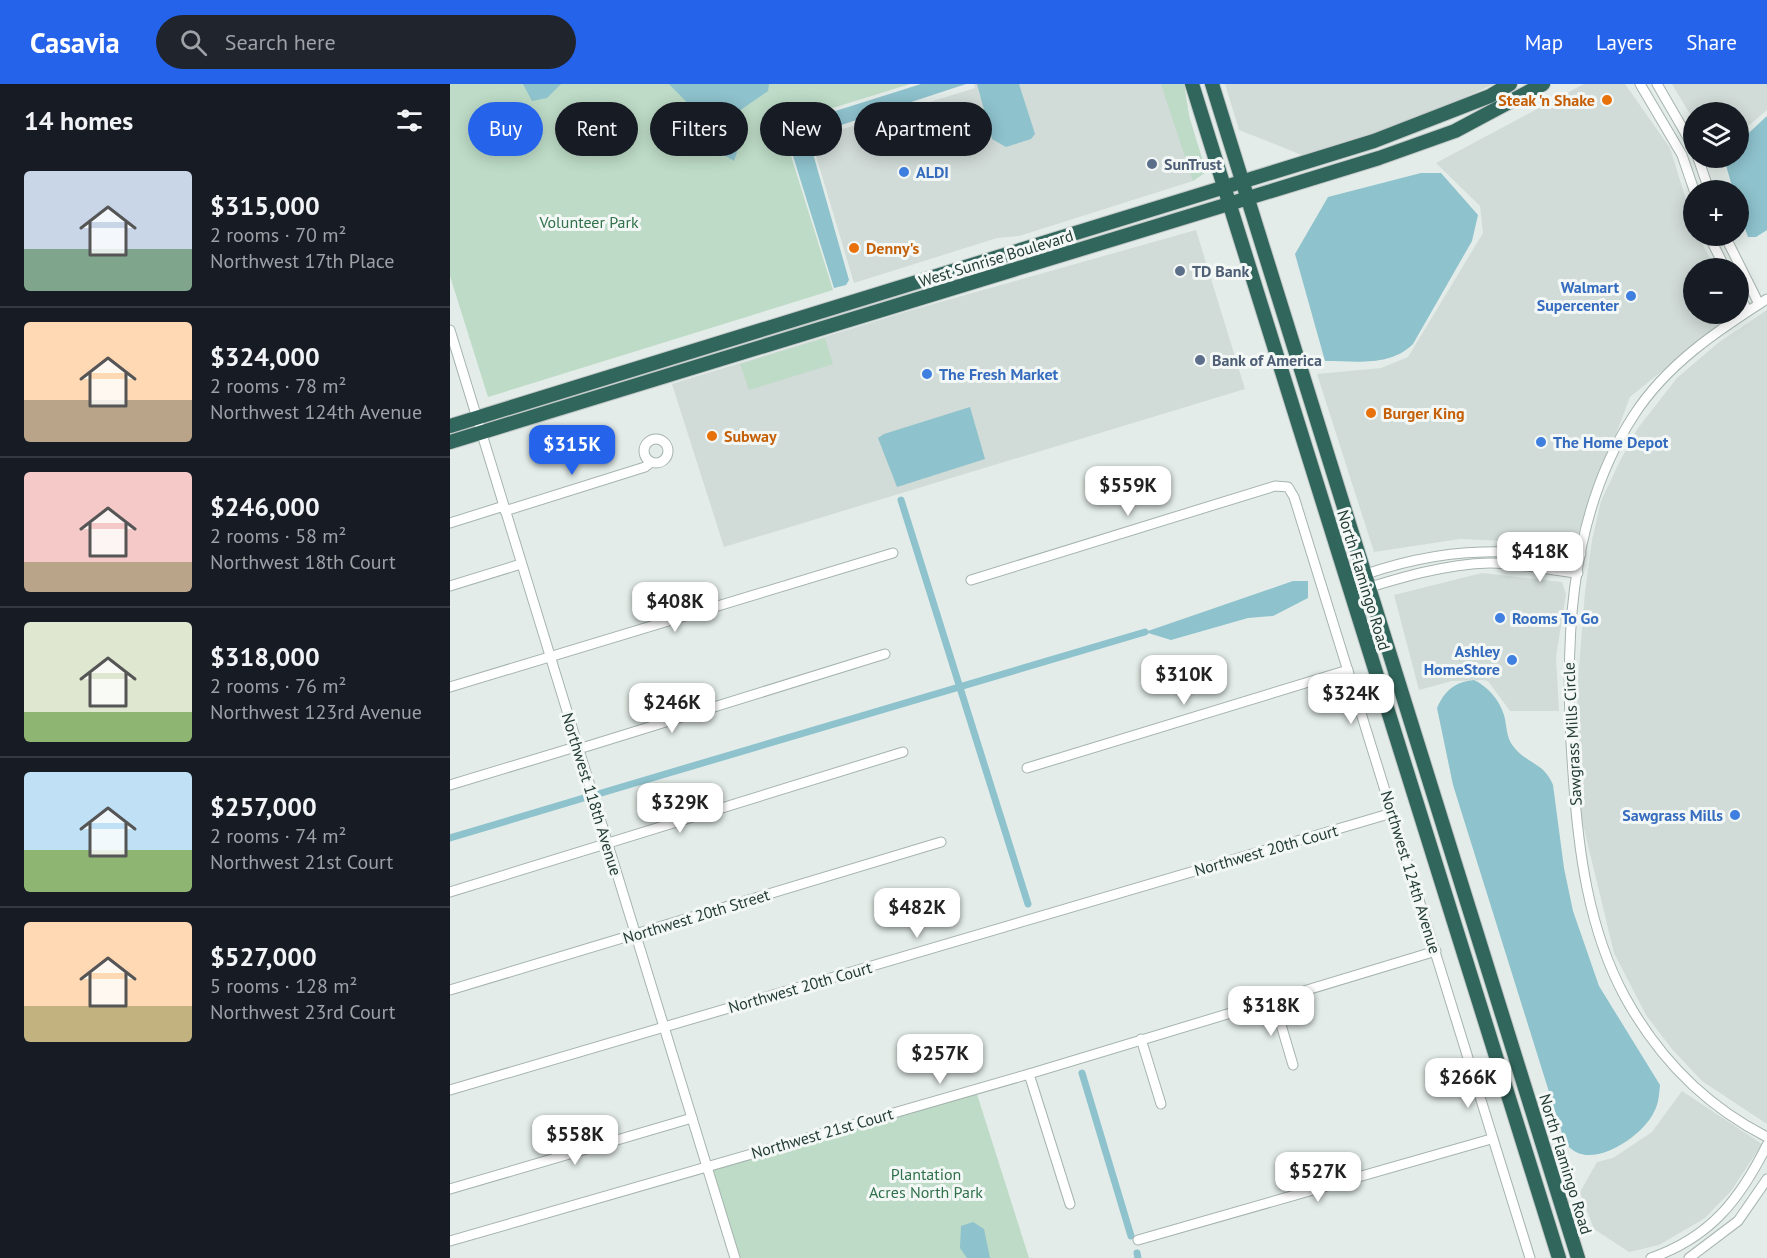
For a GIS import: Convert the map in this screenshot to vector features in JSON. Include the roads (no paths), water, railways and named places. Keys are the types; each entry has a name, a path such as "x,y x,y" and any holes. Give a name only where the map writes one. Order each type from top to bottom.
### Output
{"highway":[{"name":"North Flamingo Road","path":"1192,84 1222,188 1559,1258"},
{"name":"North Flamingo Road","path":"1212,84 1240,182 1578,1258"},
{"name":"West Sunrise Boulevard","path":"450,426 1412,129 1490,96 1510,84"},
{"name":"West Sunrise Boulevard","path":"450,442 1246,200 1447,135 1543,84"}],"street":[{"path":"1640,84 1682,155 1691,180"},
{"path":"1657,84 1683,129"},
{"path":"1731,246 1763,301"},
{"name":"Sawgrass Mills Circle","path":"1749,310 1763,301"},
{"name":"Sawgrass Mills Circle","path":"1729,324 1708,338 1665,376 1633,416 1598,487 1578,573 1568,661 1569,723 1577,833 1602,944 1624,996 1656,1046 1678,1071 1721,1111 1767,1137"},
{"name":"Northwest 118th Avenue","path":"450,330 735,1258"},
{"path":"450,523 645,468 651,462"},
{"name":"Northwest 124th Avenue","path":"971,580 1275,486 1288,488 1294,497 1530,1258"},
{"path":"1349,587 1405,562 1446,555 1484,552 1581,554"},
{"path":"450,687 893,553"},
{"path":"1366,581 1451,567 1492,563 1578,573"},
{"path":"450,586 521,564"},
{"path":"450,785 885,654"},
{"path":"1027,768 1348,670"},
{"path":"450,892 903,752"},
{"name":"Northwest 20th Court","path":"450,1090 1392,813"},
{"name":"Northwest 20th Street","path":"450,990 941,842"},
{"name":"Northwest 21st Court","path":"450,1241 1029,1074 1436,951"},
{"path":"1274,1000 1293,1065"},
{"path":"1141,1039 1161,1104"},
{"path":"1029,1074 1070,1204"},
{"path":"450,1188 692,1118"},
{"path":"1138,1240 1491,1138"},
{"path":"1651,1258 1686,1243 1727,1210 1740,1194 1767,1145"},
{"path":"1689,1258 1738,1221 1767,1179"}],"water":[{"path":"523,84 561,84 547,98 532,101"},
{"path":"669,84 769,84 768,91 748,105 748,102 687,102"},
{"path":"921,84 966,84 911,102 864,102"},
{"path":"977,84 1019,84 1035,134 1031,139 1006,147 992,139 992,102 982,102"},
{"path":"854,105 854,121 842,125 842,109"},
{"path":"1767,116 1767,230 1756,237 1749,237 1749,180 1730,180 1727,168 1749,168 1749,133"},
{"path":"726,156 736,156 734,161"},
{"path":"793,156 814,156 849,280 846,285 834,288"},
{"path":"1421,173 1441,173 1478,215 1472,241 1413,344 1394,356 1383,359 1360,362 1325,361 1295,254 1328,197"},
{"path":"970,407 985,459 897,487 878,438 884,434"},
{"path":"1293,581 1308,581 1308,598 1273,616 1248,618 1171,640 1145,632"},
{"path":"1474,680 1484,686 1499,704 1513,746 1540,767 1553,785 1564,868 1573,911 1599,986 1660,1085 1656,1109 1649,1121 1631,1138 1609,1151 1586,1155 1576,1152 1565,1143 1453,785 1437,708 1443,696 1451,688"},
{"path":"973,1222 984,1229 990,1258 967,1258 960,1248 961,1226"}],"waterway":[{"path":"901,500 1028,904"},
{"path":"598,794 1145,632"},
{"path":"450,838 587,797"},
{"path":"1082,1073 1131,1236"},
{"path":"1137,1253 1138,1258"}],"place":[{"name":"Steak 'n Shake","path":"1607,100"},
{"name":"SunTrust","path":"1152,164"},
{"name":"ALDI","path":"904,172"},
{"name":"Denny's","path":"854,248"},
{"name":"TD Bank","path":"1180,271"},
{"name":"Walmart Supercenter","path":"1631,296"},
{"name":"Bank of America","path":"1200,360"},
{"name":"The Fresh Market","path":"927,374"},
{"name":"Burger King","path":"1371,413"},
{"name":"Subway","path":"712,436"},
{"name":"The Home Depot","path":"1541,442"},
{"name":"Rooms To Go","path":"1500,618"},
{"name":"Ashley HomeStore","path":"1512,660"},
{"name":"Sawgrass Mills","path":"1735,815"}],"park label":[{"name":"Volunteer Park","path":"589,222"},
{"name":"Plantation Acres North Park","path":"926,1183"}]}
